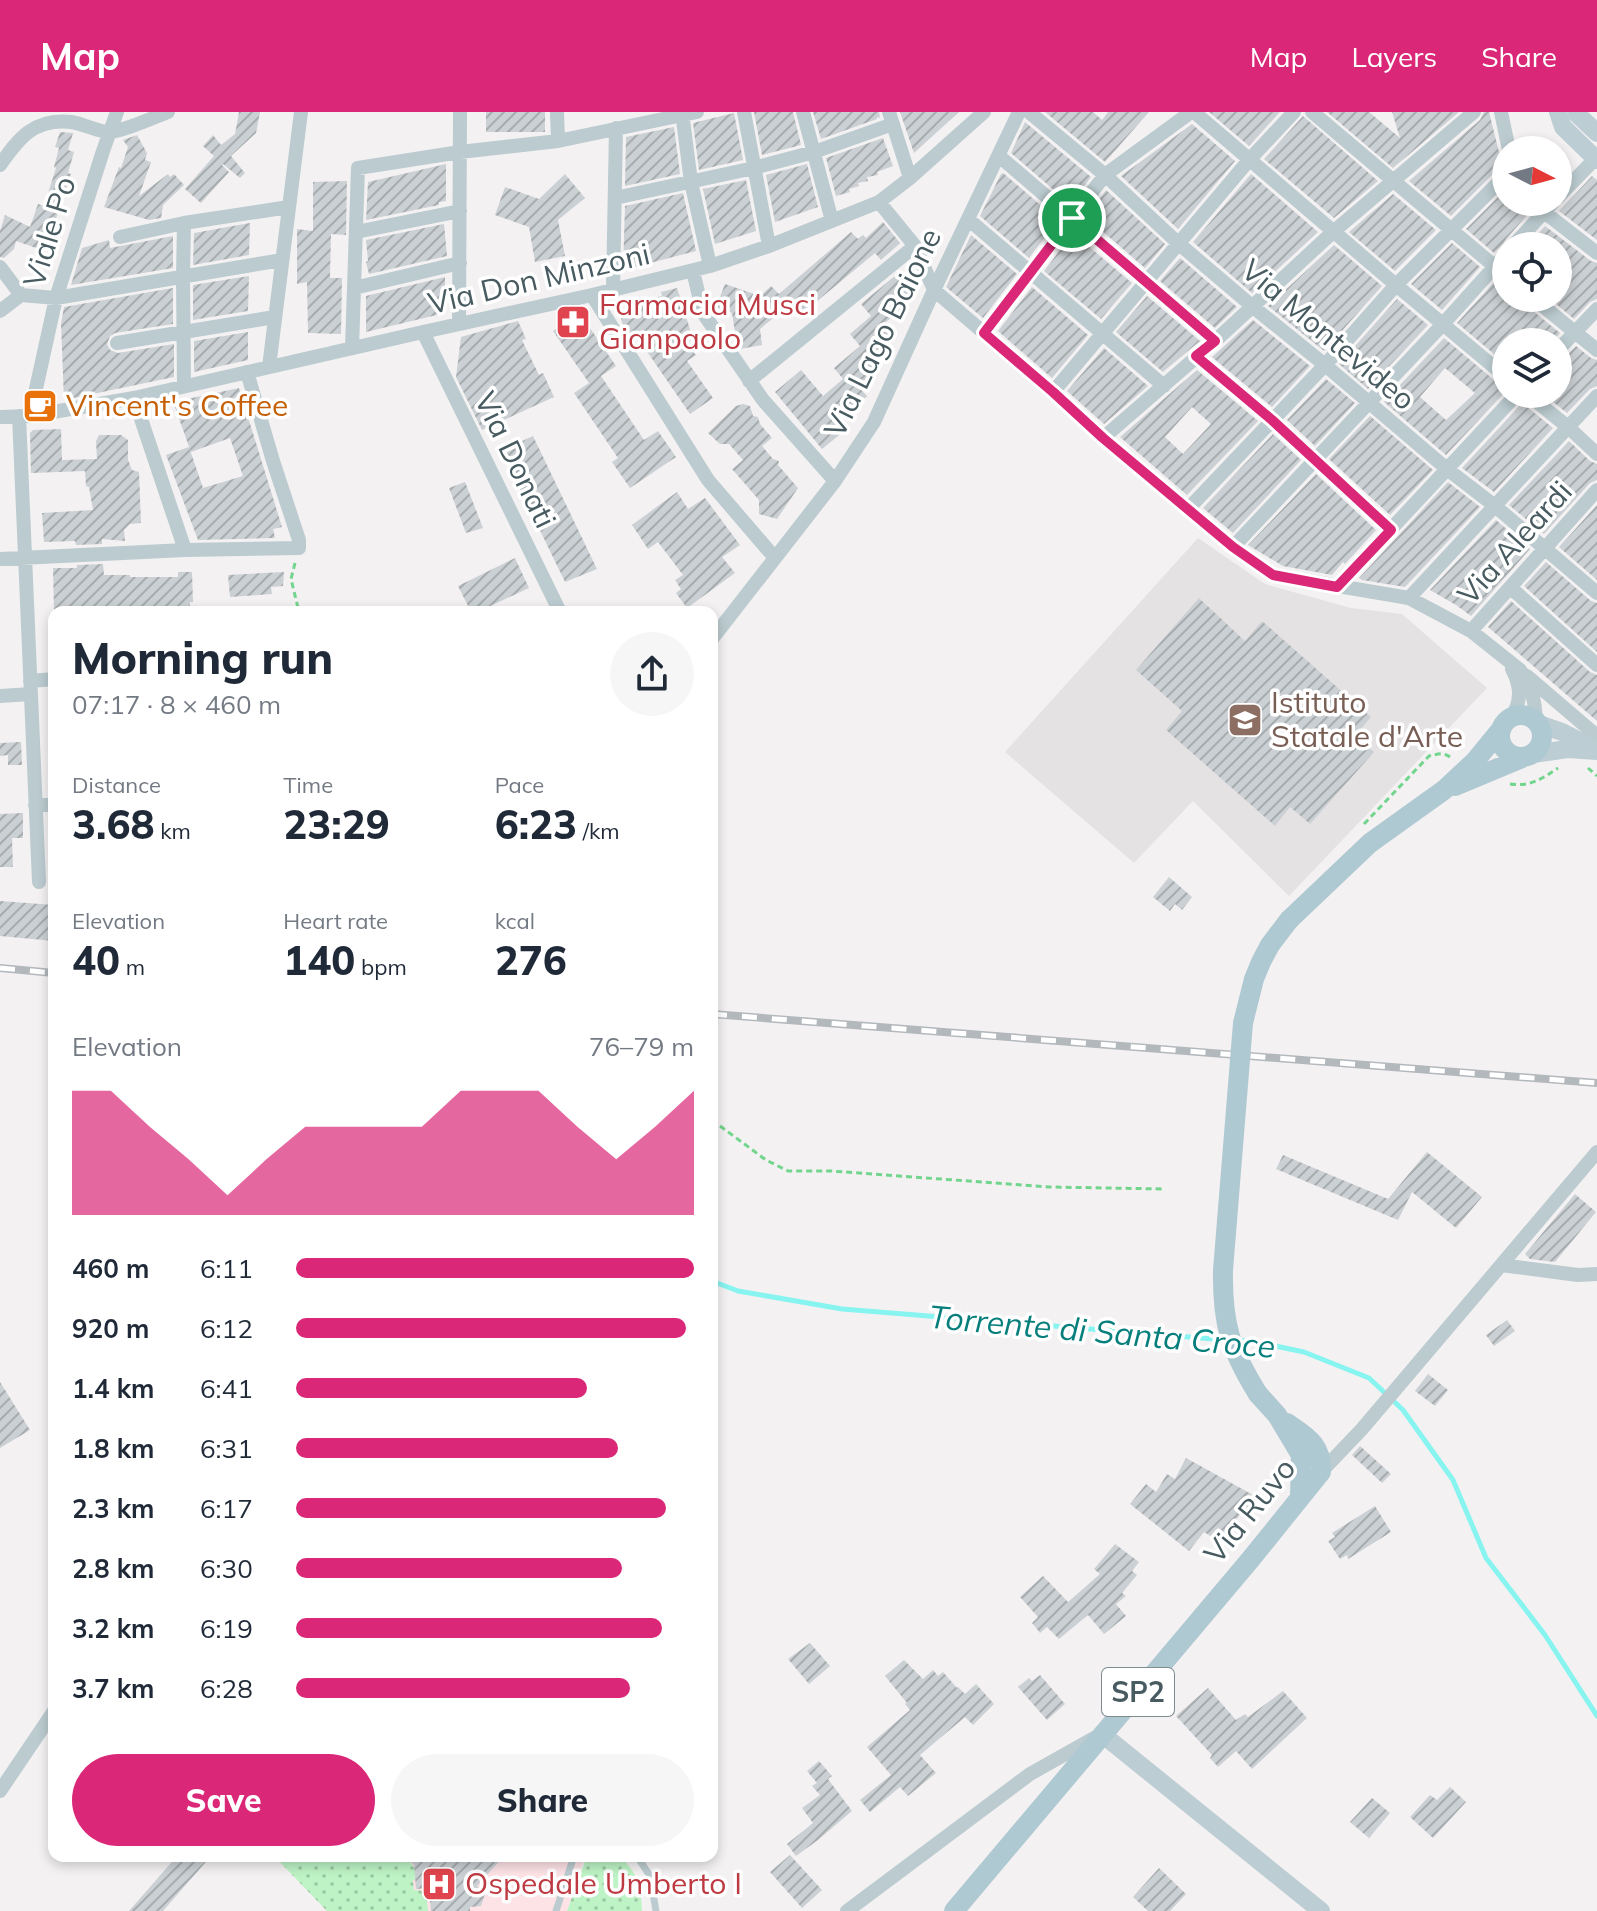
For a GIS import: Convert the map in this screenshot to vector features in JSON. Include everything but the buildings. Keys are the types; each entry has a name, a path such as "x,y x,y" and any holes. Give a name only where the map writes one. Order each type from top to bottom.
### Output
{"main road":[{"path":"1321,1472 1310,1464 1306,1447 1258,1394 1245,1373 1226,1327 1223,1270 1243,1023 1261,962 1289,920 1370,843 1444,790 1475,761 1506,723 1524,715 1537,723 1542,740 1540,746 1527,756 1444,790"},
{"path":"1506,723 1500,739 1502,747 1514,756 1527,756"},
{"path":"1300,1498 1306,1447"},
{"name":"Via Ruvo","path":"954,1911 1321,1472"}],"street":[{"name":"Viale Po","path":"39,882 25,557 24,416 56,298 117,112"},
{"path":"1,163 15,143 34,128 50,122 73,122 111,132 168,112"},
{"path":"269,367 301,112"},
{"path":"459,324 460,112"},
{"path":"557,112 558,141"},
{"path":"352,348 358,168 558,141 697,112"},
{"path":"744,112 769,246"},
{"path":"803,112 832,221"},
{"name":"Via Lago Baione","path":"718,631 835,481 874,422 1019,112"},
{"name":"Via Montevideo","path":"1029,112 1252,306 1597,593"},
{"path":"984,333 1105,175 1192,112 1492,365"},
{"path":"1053,392 1250,159 1294,112"},
{"path":"1312,112 1492,264"},
{"path":"1103,438 1215,341 1333,232 1474,112"},
{"path":"1501,112 1506,136"},
{"path":"1558,112 1563,127 1596,160 1572,183"},
{"path":"1577,112 1597,133"},
{"path":"682,114 691,182 710,266"},
{"name":"Via Don Minzoni","path":"0,417 134,398 710,266 879,202 910,178 976,114"},
{"path":"615,198 814,152 891,118 910,178"},
{"path":"613,290 616,128"},
{"path":"999,156 1215,341"},
{"path":"1188,509 1325,365 1396,285 1492,190"},
{"path":"879,202 915,246 934,290 1233,547 1273,575 1409,598 1471,631 1597,736"},
{"path":"120,237 184,223 289,207"},
{"path":"356,232 460,211"},
{"path":"1526,232 1540,216"},
{"path":"1558,216 1597,253"},
{"path":"968,219 1164,386"},
{"path":"184,223 184,386"},
{"path":"749,381 915,246"},
{"path":"0,311 21,295 56,298 282,260"},
{"path":"354,288 460,263"},
{"path":"0,267 21,295"},
{"path":"693,271 703,313 763,400 835,481"},
{"path":"1233,547 1443,324 1492,278"},
{"path":"592,295 708,480 775,558"},
{"path":"1572,335 1597,309"},
{"path":"1550,312 1597,350"},
{"path":"117,343 275,317"},
{"name":"Via Donati","path":"423,332 557,606"},
{"path":"1196,356 1272,420 1391,530"},
{"path":"0,559 299,548 247,372"},
{"path":"1409,598 1597,396"},
{"path":"134,398 185,550"},
{"path":"1337,587 1504,408"},
{"path":"1544,408 1597,454"},
{"name":"Via Aleardi","path":"1471,631 1597,490"},
{"path":"1511,588 1597,665"},
{"path":"1514,666 1526,677 1534,696 1537,723 1597,750"},
{"path":"1506,723 1519,703 1514,666"},
{"path":"0,696 48,681"},
{"path":"1527,756 1568,749 1597,750"},
{"path":"35,805 48,805"},
{"name":"Via Ruvo","path":"1321,1472 1597,1152"},
{"path":"1501,1265 1578,1275 1597,1274"},
{"path":"1306,1447 1341,1444 1359,1431"},
{"path":"0,1791 48,1720"},
{"path":"847,1911 1030,1774 1102,1734 1321,1911"}],"lane":[{"path":"556,1911 572,1862"},
{"path":"641,1862 650,1876 656,1911"}],"path":[{"path":"298,606 291,579 299,548"},
{"path":"718,1124 766,1160 788,1171 831,1171 1050,1187 1165,1189"}],"shaded area":[{"name":"Istituto Statale d'Arte","path":"1198,538 1265,584 1351,608 1402,614 1487,688 1289,896 1193,801 1134,863 1005,752"},
{"name":"Ospedale Umberto I","path":"282,1862 583,1862 567,1911 327,1911"}],"green space":[{"path":"280,1862 410,1862 423,1878 413,1880 414,1890 426,1891 428,1911 327,1911"},
{"path":"585,1862 625,1862 638,1881 642,1911 567,1911"}],"waterway":[{"name":"Torrente di Santa Croce","path":"718,1283 738,1291 842,1309 1226,1340"},
{"name":"Torrente di Santa Croce","path":"1236,1340 1304,1352 1369,1378 1403,1410 1453,1480 1486,1558 1545,1635 1597,1716"}],"railway":[{"path":"0,968 48,972"},
{"path":"718,1014 1597,1083"}],"place":[{"name":"Farmacia Musci Gianpaolo","path":"573,322"},
{"name":"Vincent's Coffee","path":"40,406"},
{"name":"Istituto Statale d'Arte","path":"1245,720"},
{"name":"Ospedale Umberto I","path":"439,1884"}],"route":[{"path":"1072,218 1215,341 1196,356 1272,420 1391,530 1337,587 1273,575 1233,547 984,333 1072,218"}]}
